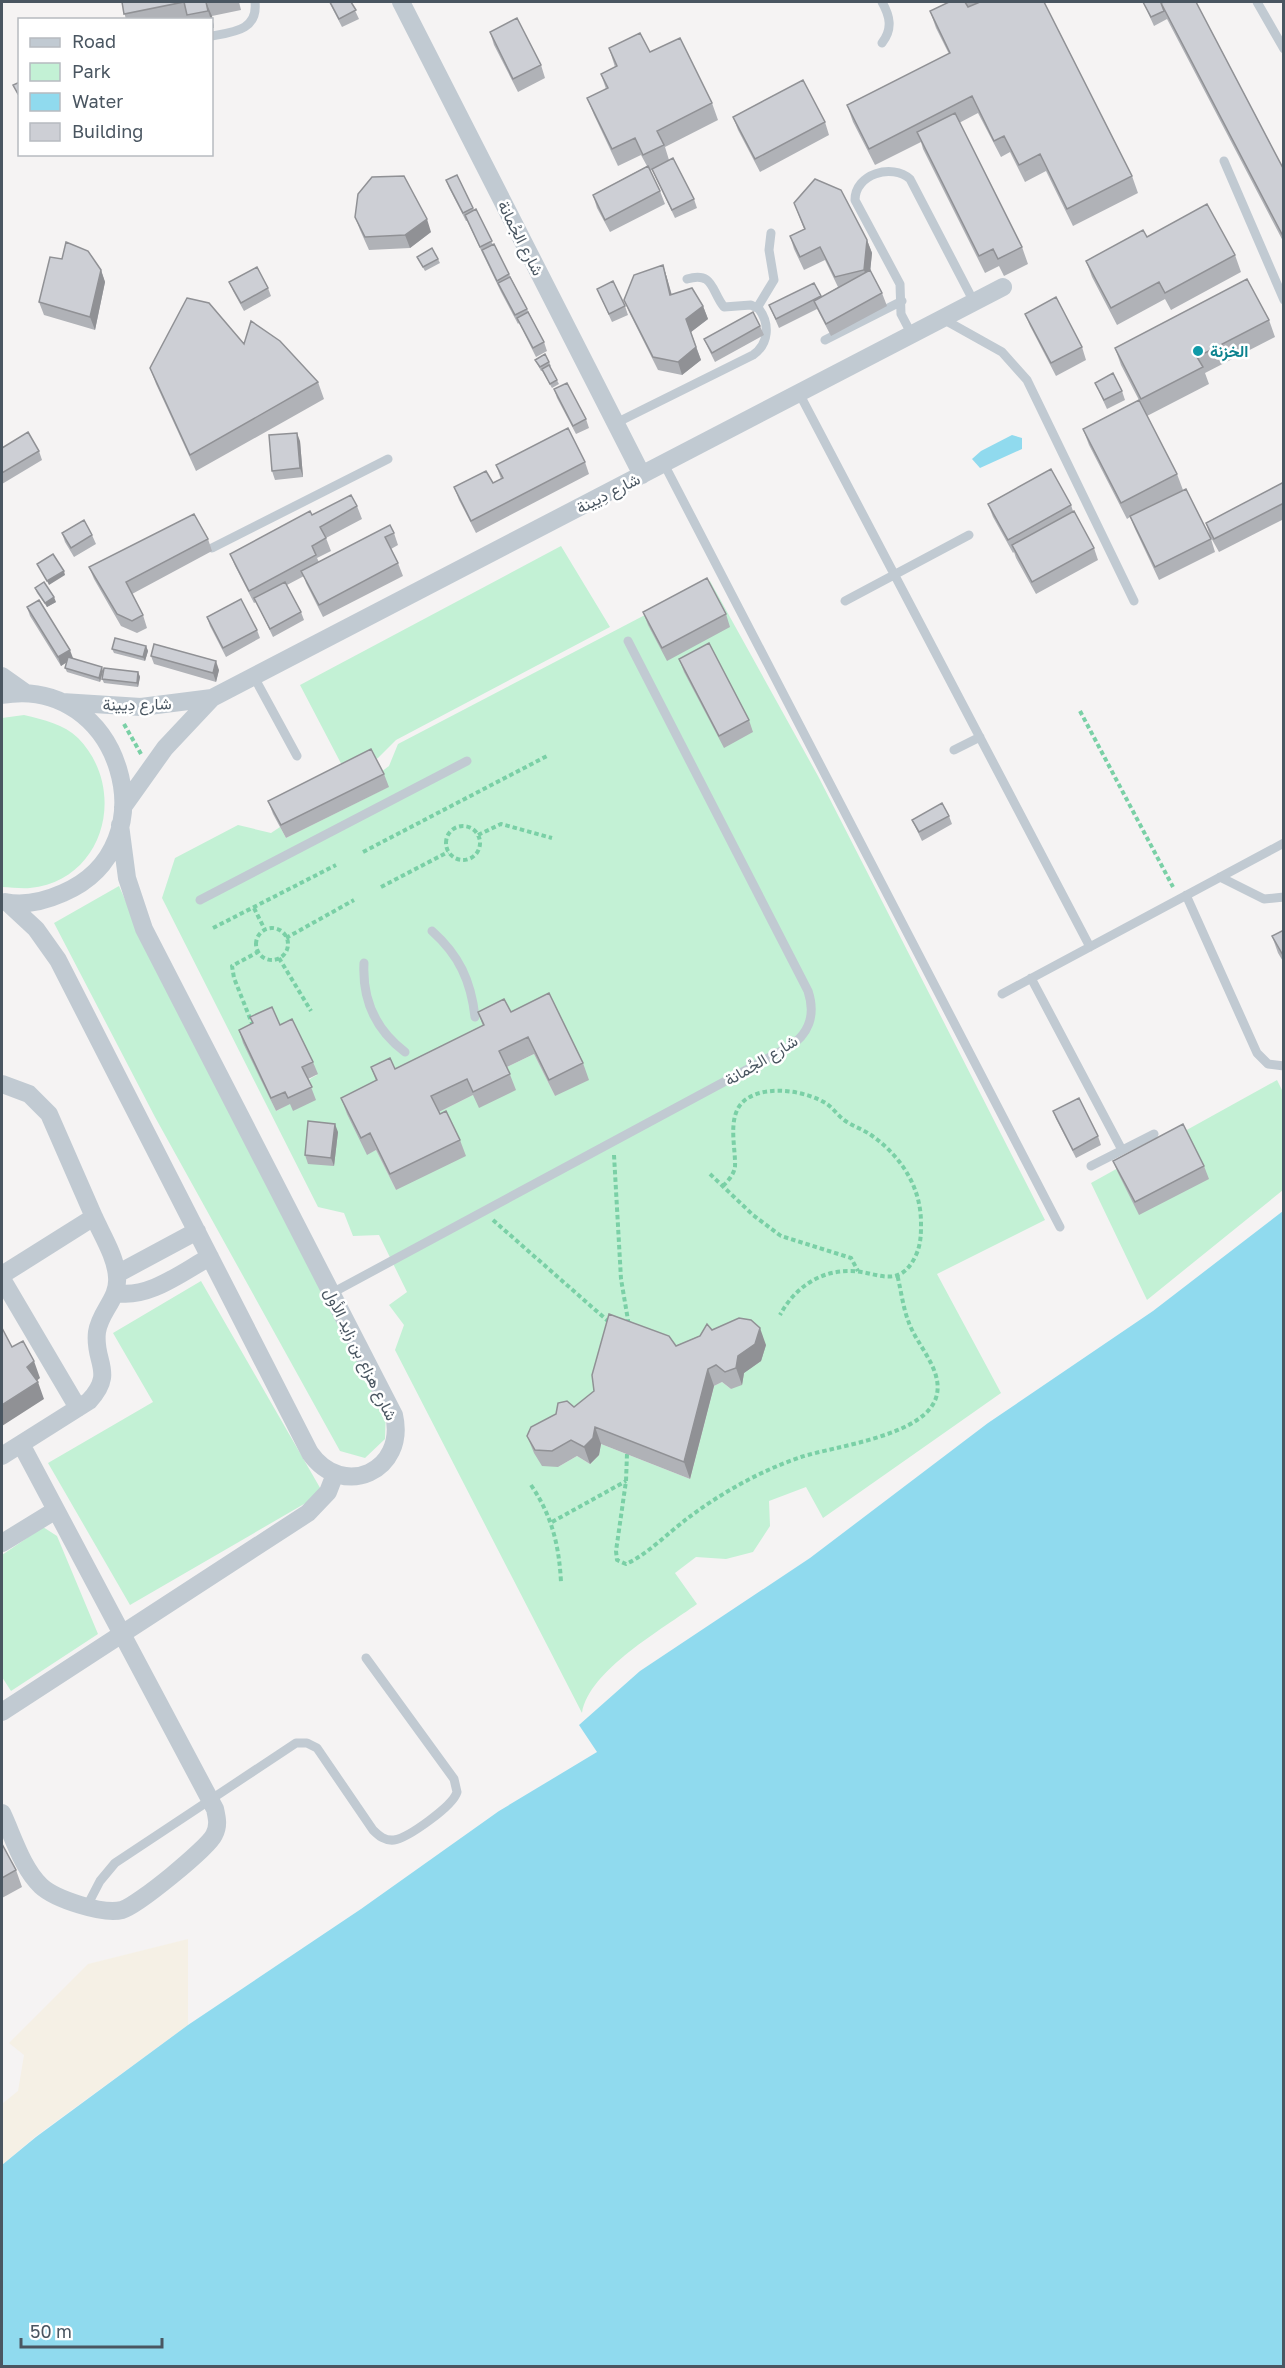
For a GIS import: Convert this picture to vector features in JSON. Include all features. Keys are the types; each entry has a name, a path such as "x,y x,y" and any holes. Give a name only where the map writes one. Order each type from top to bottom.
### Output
{"street":[{"name":"شارع الجُمانة","path":"401,2 642,475"},
{"name":"شارع دِيينة","path":"62,702 117,707 165,705 212,698 1003,287"},
{"path":"2,676 26,693"},
{"path":"2,695 26,693 62,702"},
{"name":"شارع دِيينة","path":"5,902 50,899 87,879 102,863 122,816 152,766 180,731 212,698"},
{"name":"شارع هزاع بن زايد الأول","path":"62,702 88,720 109,744 123,785 122,816 127,878 144,929 394,1415 397,1425 394,1445 390,1454 376,1469 357,1477 335,1474"},
{"path":"2,1710 308,1513 322,1500 335,1474 317,1462 310,1453 58,960 36,929 5,902"},
{"path":"2,1084 29,1094 49,1114 117,1274 116,1293 102,1316 97,1334 104,1370 101,1385 89,1401 2,1456"},
{"path":"2,1275 94,1217"},
{"path":"117,1274 197,1231"},
{"path":"116,1293 132,1295 148,1290 210,1257"},
{"path":"2,1279 78,1408"},
{"path":"2,1813 35,1880 49,1892 87,1906 113,1911 132,1906 208,1844 217,1827 217,1818 210,1800 21,1444"},
{"path":"2,1543 56,1510"}],"lane":[{"path":"213,36 246,28 254,17 255,2"},
{"path":"882,2 890,22 887,37 882,43"},
{"path":"1257,2 1284,49"},
{"path":"1224,161 1284,300"},
{"path":"912,335 903,322 900,284 855,200 860,183 891,170 898,171 910,179 974,302"},
{"path":"757,308 774,280 769,250 771,233"},
{"path":"616,423 759,351 766,338 767,330 762,313 757,308 751,305 726,308 705,278 700,275 687,279"},
{"path":"825,340 902,301"},
{"path":"943,319 1002,352 1027,380 1134,601"},
{"path":"800,393 1090,947"},
{"path":"212,548 388,459"},
{"path":"664,464 1060,1227"},
{"path":"845,601 969,535"},
{"name":"شارع الجُمانة","path":"332,1293 795,1043 807,1029 812,1010 808,991 628,641"},
{"path":"254,677 297,756"},
{"path":"954,750 980,737"},
{"path":"200,900 467,761"},
{"path":"1002,994 1284,843"},
{"path":"1220,877 1264,899 1284,897"},
{"path":"1182,897 1257,1053 1268,1064 1284,1066"},
{"path":"432,931 450,948 463,969 470,984 475,1017"},
{"path":"364,963 364,989 372,1013 386,1035 405,1052"},
{"path":"1031,978 1122,1150"},
{"path":"1090,1166 1154,1134"},
{"path":"87,1906 100,1881 115,1863 291,1746 301,1742 317,1748 373,1830 383,1838 401,1838 449,1806 457,1792 453,1779 366,1658"}],"path":[{"path":"117,707 143,757 152,766"},
{"path":"1080,711 1182,897"},
{"path":"363,852 547,756"},
{"path":"478,835 501,824 552,838"},
{"path":"458,826 473,829 478,835 479,849 468,860 454,857 448,852 447,837 458,826"},
{"path":"381,887 448,852"},
{"path":"213,928 336,865"},
{"path":"286,938 354,900"},
{"path":"254,908 264,930"},
{"path":"277,929 286,938 286,949 279,958 267,959 258,952 257,939 264,930 277,929"},
{"path":"255,1030 237,986 232,966 258,952"},
{"path":"279,958 311,1011"},
{"path":"723,1186 735,1167 733,1129 736,1115 745,1099 773,1092 787,1092 816,1098 828,1105 846,1122 882,1143 905,1168 913,1183 921,1214 921,1239 913,1260 897,1274 879,1278 858,1271 837,1272 813,1280 793,1294 780,1315"},
{"path":"613,1142 621,1279 630,1323 623,1331"},
{"path":"710,1174 753,1215 781,1236 850,1258 858,1271"},
{"path":"484,1211 613,1327"},
{"path":"627,1454 626,1481 616,1551 617,1560 626,1564 700,1509 741,1485 799,1458 899,1431 916,1420 929,1408 937,1396 937,1384 934,1372 908,1320 897,1274"},
{"path":"552,1522 626,1481"},
{"path":"531,1485 552,1522 560,1552 561,1582"}],"green space":[{"path":"561,546 610,627 396,740 378,758 346,773 300,685"},
{"path":"710,581 818,776 1045,1220 937,1274 1001,1393 823,1518 806,1487 769,1501 770,1526 753,1552 726,1559 696,1557 675,1573 697,1604 612,1666 598,1681 582,1713 395,1350 404,1325 389,1305 407,1292 379,1235 353,1236 344,1213 318,1207 162,898 175,858 238,825 271,833 280,827 286,838 388,787 381,772 389,766 398,744","holes":["556,1010 555,1096 534,1054 505,1068 473,1095 437,1113 396,1190 376,1150 367,1154","244,1042 317,1075 305,1083 289,1103 276,1111","744,1373 731,1389 722,1382 714,1386 690,1479 601,1444 599,1455 590,1464 577,1456 558,1467 598,1392"]},
{"path":"24,715 60,726 78,738 93,759 102,782 105,806 101,829 91,850 76,868 56,881 30,888 2,887 2,718"},
{"path":"119,886 160,978 386,1408 385,1439 365,1458 340,1451 155,1117 54,923"},
{"path":"1277,1080 1283,1092 1283,1190 1147,1300 1091,1183"},
{"path":"201,1281 323,1493 130,1605 48,1463 153,1402 113,1333"},
{"path":"43,1527 57,1536 98,1634 11,1691 2,1677 2,1555"}],"sand":[{"path":"188,1939 188,2025 36,2136 2,2165 2,2104 18,2091 24,2055 9,2043 88,1964"}],"water":[{"path":"1012,435 1022,438 1022,449 980,468 972,459 981,451"},
{"path":"1283,1211 1283,2366 2,2366 2,2165 36,2137 188,2025 361,1909 499,1811 597,1752 579,1725 640,1671 810,1558 988,1423 1153,1311"}],"building":[{"path":"122,2 184,2 124,14"},
{"path":"184,2 206,2 208,11 187,15"},
{"path":"330,2 351,2 356,10 339,19"},
{"path":"949,2 965,2 968,7 980,2 1044,2 1132,176 1067,209 1040,154 1019,165 1004,136 994,141 972,96 869,149 847,105 950,53 930,11"},
{"path":"1143,2 1164,2 1161,3 1164,11 1151,17"},
{"path":"1196,2 1284,170 1284,238 1161,3"},
{"path":"517,18 541,65 513,79 490,32"},
{"path":"640,33 650,52 680,38 712,103 657,131 664,145 643,155 635,138 612,149 587,98 608,88 601,74 617,66 609,48"},
{"path":"803,80 825,122 755,159 733,117"},
{"path":"18,83 18,94 13,85"},
{"path":"955,113 1022,247 998,259 993,249 979,256 917,132"},
{"path":"673,158 694,199 672,210 652,169"},
{"path":"648,166 660,191 605,220 593,195"},
{"path":"457,175 473,208 463,213 446,180"},
{"path":"404,176 427,219 405,235 365,237 355,217 358,194 372,177"},
{"path":"815,179 841,190 867,240 864,270 835,277 820,247 800,257 790,236 805,229 794,203"},
{"path":"1207,204 1235,255 1165,293 1159,282 1111,308 1086,261 1143,230 1147,237"},
{"path":"476,209 492,241 480,247 465,215"},
{"path":"66,242 88,251 101,270 90,317 39,302 50,257 62,259"},
{"path":"494,244 509,274 497,281 482,250"},
{"path":"432,248 438,259 423,267 417,257"},
{"path":"663,265 670,295 692,288 703,306 686,319 696,347 678,362 653,357 624,300 634,275"},
{"path":"257,267 268,288 241,303 229,282"},
{"path":"870,270 882,293 826,324 814,301"},
{"path":"510,277 527,309 515,315 498,283"},
{"name":"الخزنة","path":"1247,279 1269,320 1197,357 1203,367 1141,399 1115,348"},
{"path":"613,281 625,306 609,314 597,289"},
{"path":"814,283 821,296 776,319 769,305"},
{"path":"1056,297 1082,347 1051,363 1025,314"},
{"path":"187,298 209,303 244,344 251,321 280,341 318,382 190,455 150,368"},
{"path":"528,312 544,342 533,348 517,318"},
{"path":"753,312 760,326 712,353 704,339"},
{"path":"545,354 549,362 540,367 535,360"},
{"path":"549,365 557,380 550,384 542,369"},
{"path":"1113,373 1122,391 1104,400 1095,383"},
{"path":"567,383 586,419 573,426 554,389"},
{"path":"1139,400 1177,474 1121,503 1083,429"},
{"path":"568,428 585,462 471,521 454,487 486,471 493,483 503,478 496,465"},
{"path":"28,432 39,451 2,473 2,448"},
{"path":"297,433 300,468 272,471 269,435"},
{"path":"1051,469 1071,505 1008,540 988,504"},
{"path":"1284,482 1284,503 1214,539 1206,523"},
{"path":"1186,489 1211,539 1155,567 1130,516"},
{"path":"351,495 357,506 320,527 326,538 312,546 316,555 249,591 230,554 310,511 312,515"},
{"path":"1074,511 1094,548 1032,582 1012,545"},
{"path":"194,514 208,539 126,582 143,615 132,621 117,614 89,567"},
{"path":"84,520 92,535 71,548 62,533"},
{"path":"390,525 394,533 385,537 398,563 319,605 301,571"},
{"path":"53,554 64,571 47,581 37,564"},
{"path":"707,578 726,614 662,648 643,612"},
{"path":"44,582 54,597 45,603 35,588"},
{"path":"285,582 301,612 270,629 254,598"},
{"path":"241,599 257,630 223,648 207,617"},
{"path":"39,600 70,650 58,657 27,607"},
{"path":"115,638 146,646 143,657 112,649"},
{"path":"709,643 749,720 719,736 679,659"},
{"path":"154,644 216,661 213,673 151,656"},
{"path":"68,657 102,667 99,678 65,668"},
{"path":"104,668 138,672 137,683 102,679"},
{"path":"371,749 384,774 281,825 268,801"},
{"path":"942,803 949,816 919,832 912,820"},
{"path":"1284,930 1284,957 1272,936"},
{"path":"549,993 583,1063 549,1080 528,1037 499,1051 510,1074 473,1092 467,1079 431,1096 440,1114 446,1111 460,1140 390,1174 370,1133 361,1138 341,1098 377,1080 371,1067 390,1058 395,1069 484,1025 478,1012 504,999 511,1012"},
{"path":"272,1007 280,1025 292,1019 313,1062 302,1067 312,1087 288,1098 285,1092 271,1098 239,1030 253,1023 250,1017"},
{"path":"1079,1098 1098,1136 1073,1150 1053,1111"},
{"path":"308,1121 335,1124 331,1158 305,1155"},
{"path":"1183,1124 1204,1166 1135,1202 1113,1161"},
{"path":"609,1314 669,1336 676,1346 700,1336 707,1324 712,1330 739,1318 751,1320 760,1328 755,1344 738,1356 736,1368 725,1372 716,1365 708,1369 684,1462 595,1427 593,1438 584,1447 571,1440 552,1451 535,1450 527,1436 531,1427 556,1414 558,1403 567,1401 574,1407 594,1391 592,1375"},
{"path":"2,1328 12,1347 23,1341 34,1361 27,1367 38,1382 2,1405"},
{"path":"2,1844 16,1870 2,1878"}],"place":[{"name":"الخزنة","path":"1198,351"}]}
